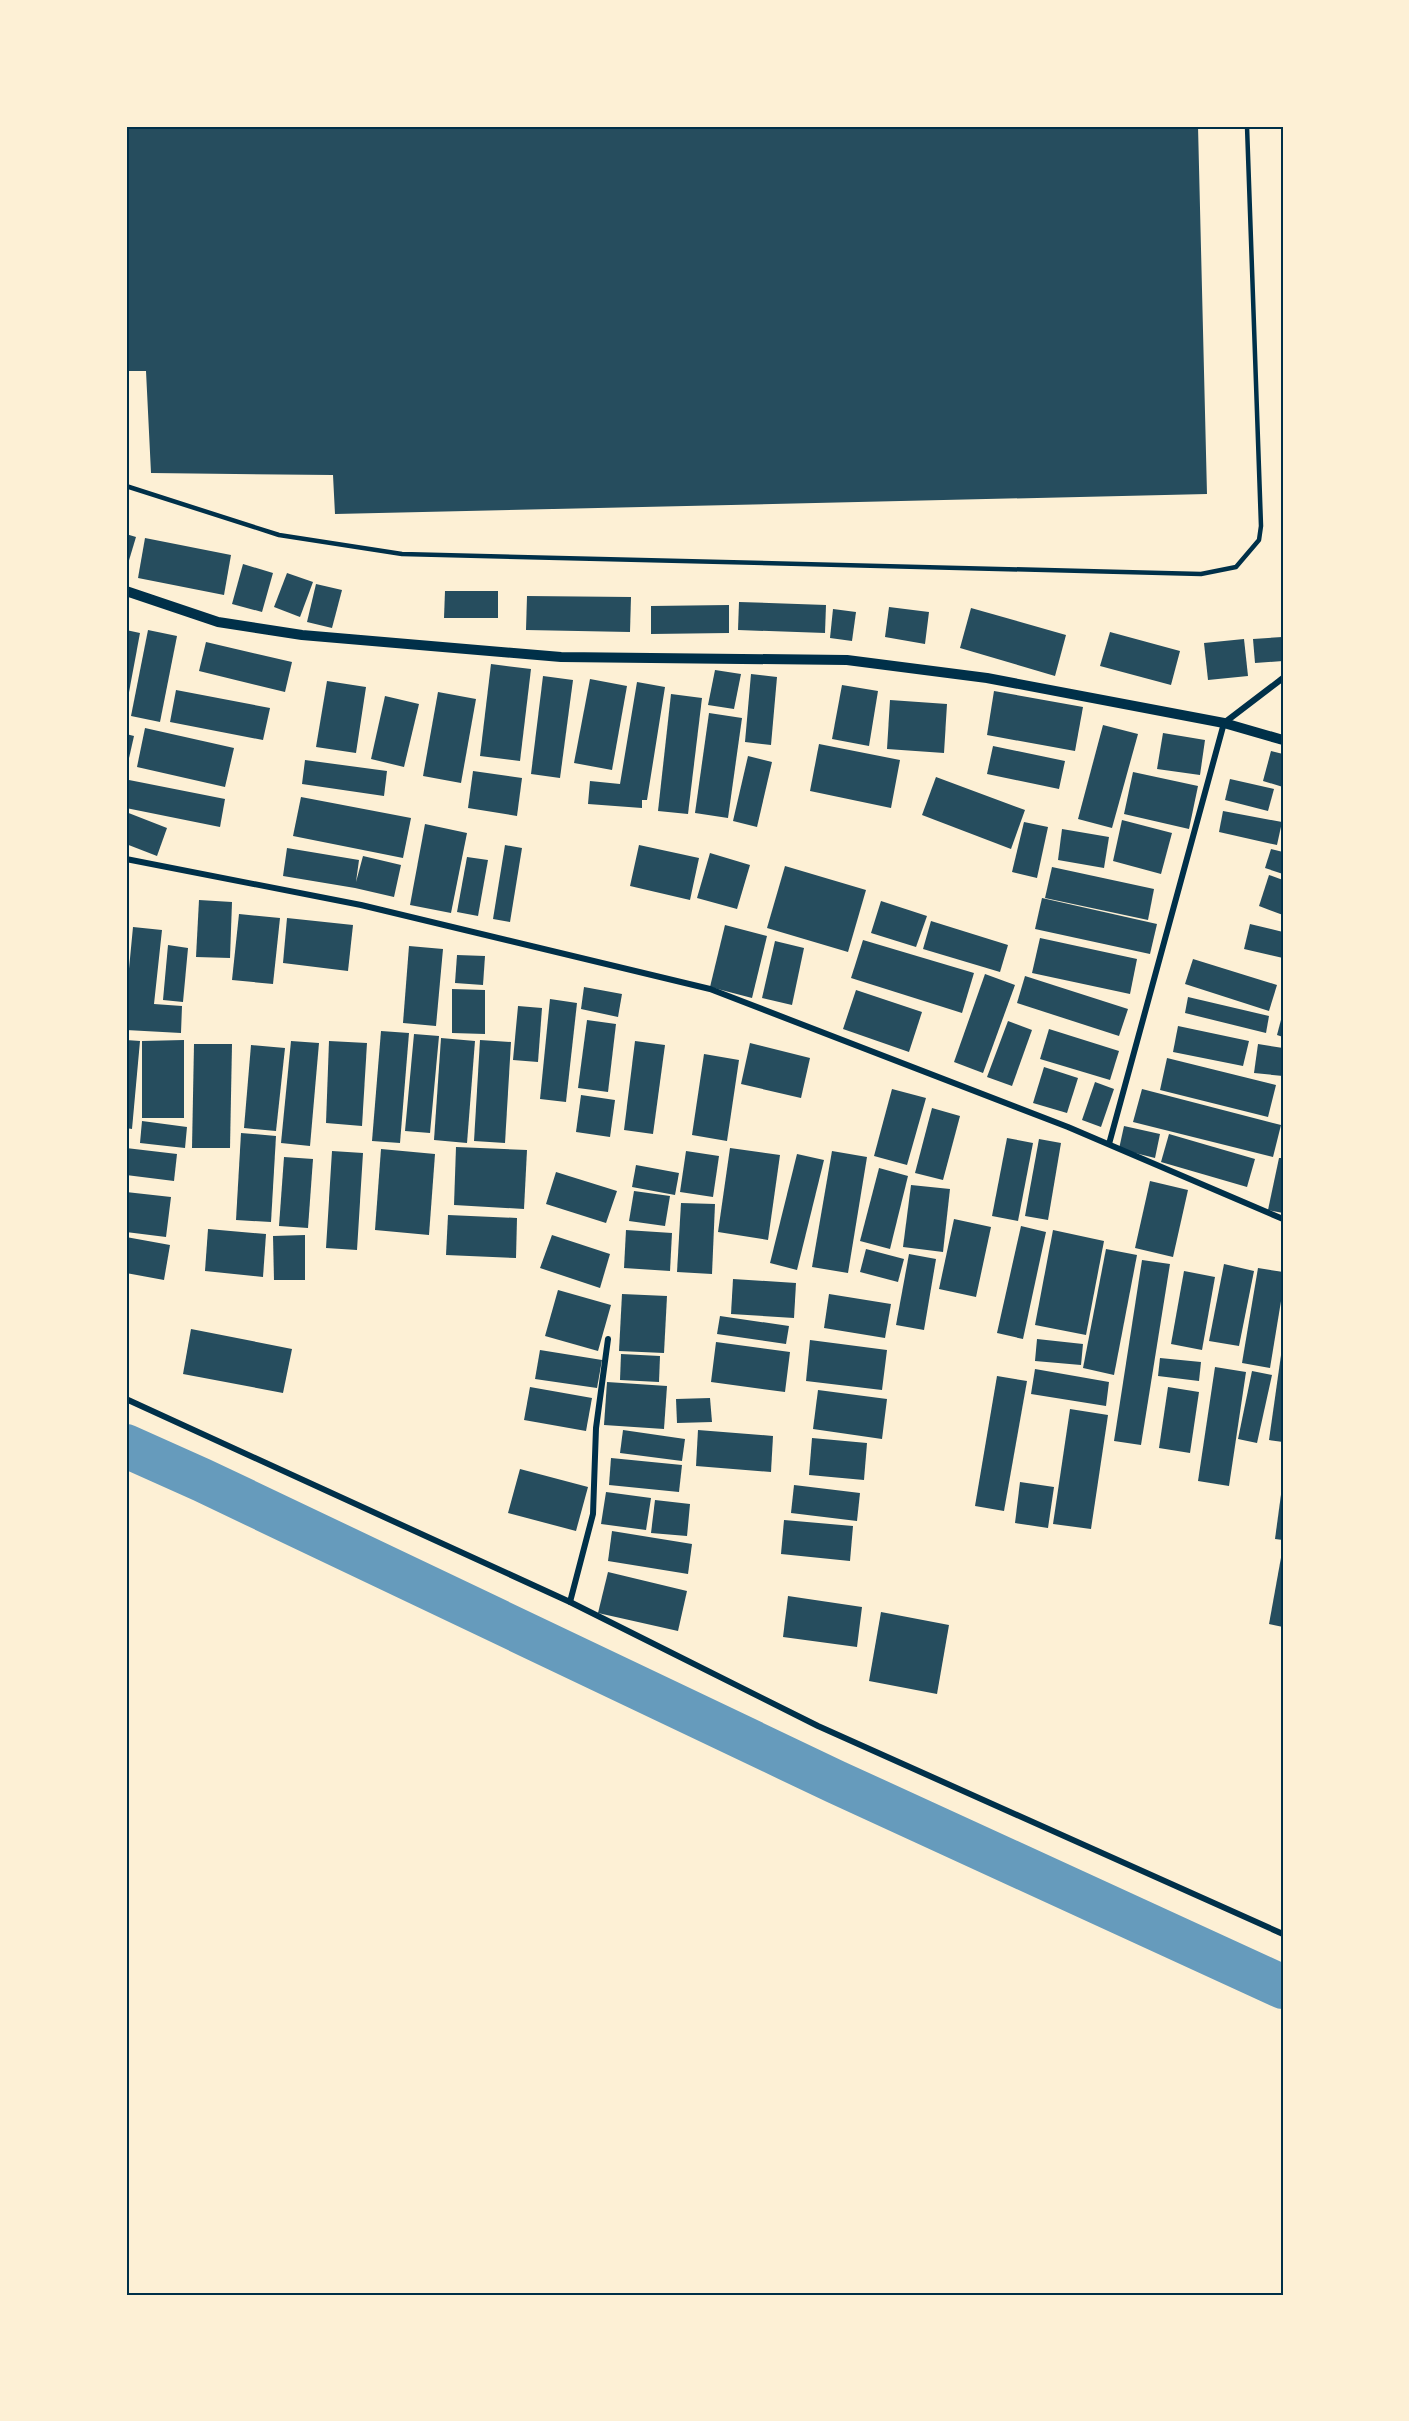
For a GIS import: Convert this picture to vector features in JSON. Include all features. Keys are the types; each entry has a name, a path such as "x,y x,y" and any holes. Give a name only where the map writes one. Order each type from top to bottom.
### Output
{"street":[{"path":"126,591 218,622 302,635 561,657 847,660 987,678 1224,723 1283,740"},
{"path":"1109,1144 1224,723 1283,678"},
{"path":"126,859 361,905 710,989 1068,1127 1283,1219"},
{"path":"570,1602 593,1514 596,1428 608,1339"},
{"path":"126,1399 570,1602 818,1726 1283,1934"}],"lane":[{"path":"126,486 279,535 402,554 1201,574 1236,567 1260,540 1261,526 1247,126"}],"building":[{"path":"126,126 1198,126 1207,494 335,514 333,475 151,473 146,371 126,371"},
{"path":"126,534 136,537 127,567 126,566"},
{"path":"145,538 231,555 224,595 138,578"},
{"path":"243,564 273,573 262,612 232,604"},
{"path":"287,573 313,582 300,617 274,607"},
{"path":"316,584 342,590 332,628 307,622"},
{"path":"445,591 498,591 498,618 444,618"},
{"path":"527,596 631,597 630,632 526,630"},
{"path":"739,602 826,605 825,633 738,630"},
{"path":"729,605 729,633 651,634 651,606"},
{"path":"889,607 929,612 925,644 885,637"},
{"path":"971,608 1066,635 1055,676 960,648"},
{"path":"833,609 856,612 852,641 830,638"},
{"path":"126,630 140,633 127,703 126,703"},
{"path":"148,630 177,636 160,722 131,716"},
{"path":"1110,632 1180,651 1171,685 1100,666"},
{"path":"1282,637 1283,661 1255,663 1253,639"},
{"path":"1244,639 1248,676 1208,680 1204,643"},
{"path":"206,642 292,662 285,692 199,671"},
{"path":"491,664 531,669 520,761 480,756"},
{"path":"715,670 741,674 734,709 708,705"},
{"path":"751,674 777,677 771,745 745,742"},
{"path":"543,676 573,680 560,778 531,774"},
{"path":"590,679 627,686 612,770 574,763"},
{"path":"327,681 366,687 356,753 316,747"},
{"path":"637,682 665,687 647,800 642,800 642,808 588,804 590,781 620,784"},
{"path":"842,685 878,691 869,746 832,739"},
{"path":"176,690 270,708 263,740 170,722"},
{"path":"994,691 1083,707 1075,751 987,735"},
{"path":"438,692 476,699 461,783 423,776"},
{"path":"671,694 702,698 688,814 658,811"},
{"path":"385,696 419,704 404,767 371,759"},
{"path":"890,700 947,704 944,753 887,749"},
{"path":"709,713 742,718 728,818 695,813"},
{"path":"1103,725 1138,734 1112,828 1078,819"},
{"path":"145,728 234,748 225,787 137,767"},
{"path":"1163,733 1205,740 1200,775 1157,769"},
{"path":"126,734 134,736 127,767 126,767"},
{"path":"819,744 900,760 891,808 810,791"},
{"path":"993,746 1065,761 1059,789 987,774"},
{"path":"1271,751 1283,754 1283,787 1263,781"},
{"path":"748,756 772,762 757,827 733,821"},
{"path":"305,760 387,771 384,796 302,784"},
{"path":"473,771 522,778 517,816 468,808"},
{"path":"1133,772 1198,786 1189,829 1124,814"},
{"path":"936,777 1025,810 1011,849 922,815"},
{"path":"1230,779 1274,789 1268,811 1225,800"},
{"path":"129,780 225,799 220,827 126,808"},
{"path":"301,797 411,818 403,858 293,836"},
{"path":"1223,811 1282,822 1277,845 1219,832"},
{"path":"126,812 167,828 157,856 126,844"},
{"path":"1122,820 1172,833 1161,874 1113,861"},
{"path":"1024,822 1048,827 1037,878 1012,872"},
{"path":"425,824 467,833 451,913 410,905"},
{"path":"1062,829 1109,837 1104,868 1058,860"},
{"path":"505,845 522,848 510,922 493,919"},
{"path":"639,845 699,858 690,900 630,886"},
{"path":"287,848 359,860 356,882 363,856 401,865 394,897 283,876"},
{"path":"1271,849 1283,852 1283,874 1265,868"},
{"path":"710,853 750,865 737,909 697,898"},
{"path":"467,857 488,860 478,916 457,912"},
{"path":"785,866 866,890 848,952 767,928"},
{"path":"1052,867 1154,889 1148,920 1045,898"},
{"path":"1269,875 1283,880 1283,915 1259,906"},
{"path":"1042,898 1157,924 1150,954 1035,929"},
{"path":"199,900 232,902 230,958 196,957"},
{"path":"881,901 927,916 916,947 871,933"},
{"path":"239,914 280,918 273,984 232,980"},
{"path":"287,918 353,925 348,971 283,963"},
{"path":"931,921 1008,945 1000,972 923,949"},
{"path":"1250,924 1283,932 1283,958 1244,949"},
{"path":"725,925 767,936 752,998 710,987"},
{"path":"133,927 162,930 154,1004 182,1006 181,1033 126,1030 126,1000"},
{"path":"1040,938 1137,959 1130,994 1032,973"},
{"path":"863,940 974,973 962,1013 851,978"},
{"path":"775,941 804,948 792,1005 762,998"},
{"path":"168,945 188,948 183,1002 163,1000"},
{"path":"409,946 443,949 436,1026 403,1023"},
{"path":"457,955 485,956 483,985 455,983"},
{"path":"1193,959 1277,985 1269,1011 1185,984"},
{"path":"985,974 1015,985 983,1073 954,1062"},
{"path":"1025,976 1128,1009 1119,1036 1017,1003"},
{"path":"584,987 622,994 618,1017 581,1009"},
{"path":"452,989 485,990 485,1034 452,1033"},
{"path":"856,990 922,1012 909,1052 843,1029"},
{"path":"1188,997 1269,1016 1266,1033 1185,1013"},
{"path":"550,999 577,1003 566,1102 540,1099"},
{"path":"518,1006 542,1008 538,1062 513,1060"},
{"path":"1283,1016 1283,1037 1277,1035"},
{"path":"587,1020 616,1024 608,1092 578,1088"},
{"path":"1008,1021 1032,1030 1012,1086 987,1077"},
{"path":"1178,1026 1249,1041 1243,1066 1173,1052"},
{"path":"1049,1029 1119,1051 1110,1080 1040,1059"},
{"path":"381,1031 409,1033 400,1143 372,1141"},
{"path":"414,1034 439,1036 430,1133 405,1131"},
{"path":"441,1038 475,1041 467,1143 434,1140"},
{"path":"126,1040 140,1041 132,1129 126,1128"},
{"path":"184,1040 184,1118 142,1118 142,1041"},
{"path":"480,1040 511,1042 505,1143 474,1141"},
{"path":"291,1041 319,1043 310,1146 281,1143"},
{"path":"329,1041 367,1043 362,1126 326,1123"},
{"path":"635,1041 665,1045 653,1134 624,1130"},
{"path":"750,1043 810,1058 801,1098 741,1084"},
{"path":"194,1044 232,1044 230,1148 192,1148"},
{"path":"1258,1044 1283,1048 1283,1076 1254,1073"},
{"path":"251,1045 285,1048 276,1131 244,1128"},
{"path":"704,1054 739,1060 727,1141 692,1135"},
{"path":"1167,1058 1276,1085 1268,1117 1160,1090"},
{"path":"1044,1067 1078,1078 1067,1113 1033,1103"},
{"path":"1095,1082 1114,1089 1101,1127 1082,1120"},
{"path":"892,1089 926,1098 907,1165 874,1156"},
{"path":"1142,1089 1281,1125 1273,1157 1133,1122"},
{"path":"581,1095 615,1100 610,1137 576,1132"},
{"path":"932,1108 960,1116 943,1180 915,1173"},
{"path":"142,1121 187,1127 185,1148 140,1143"},
{"path":"1124,1126 1160,1134 1155,1158 1119,1149"},
{"path":"241,1133 276,1136 271,1222 236,1220"},
{"path":"1169,1134 1255,1159 1247,1187 1161,1162"},
{"path":"1007,1138 1033,1143 1018,1221 992,1216"},
{"path":"1039,1139 1061,1143 1048,1220 1025,1216"},
{"path":"456,1147 527,1150 524,1209 454,1205"},
{"path":"126,1148 177,1154 174,1181 126,1175"},
{"path":"730,1148 780,1155 768,1240 718,1232"},
{"path":"381,1149 435,1154 429,1235 375,1230"},
{"path":"332,1151 363,1153 357,1250 326,1248"},
{"path":"686,1151 719,1156 713,1197 680,1192"},
{"path":"832,1151 867,1157 848,1273 812,1267"},
{"path":"797,1154 824,1160 797,1270 770,1263"},
{"path":"284,1157 313,1159 308,1228 279,1226"},
{"path":"1279,1158 1283,1158 1283,1213 1268,1210"},
{"path":"636,1165 679,1173 675,1195 632,1187"},
{"path":"879,1168 908,1176 890,1249 860,1241"},
{"path":"556,1172 617,1191 606,1223 546,1204"},
{"path":"1150,1181 1188,1190 1173,1257 1135,1248"},
{"path":"911,1185 950,1189 943,1252 903,1247"},
{"path":"634,1191 670,1196 665,1226 629,1221"},
{"path":"126,1192 171,1197 166,1237 126,1232"},
{"path":"681,1203 715,1204 712,1274 677,1272"},
{"path":"448,1215 517,1218 516,1258 446,1255"},
{"path":"954,1219 991,1227 976,1297 939,1289"},
{"path":"1021,1226 1046,1232 1023,1339 997,1333"},
{"path":"208,1229 266,1234 263,1277 205,1271"},
{"path":"626,1230 672,1233 670,1271 624,1268"},
{"path":"1053,1230 1104,1241 1086,1335 1035,1325"},
{"path":"305,1235 305,1280 274,1280 273,1236"},
{"path":"552,1235 610,1254 600,1288 540,1268"},
{"path":"126,1237 170,1245 164,1280 126,1273"},
{"path":"866,1249 904,1259 898,1282 860,1272"},
{"path":"1106,1249 1137,1255 1114,1375 1083,1368"},
{"path":"909,1254 936,1259 924,1330 896,1325"},
{"path":"1142,1260 1170,1264 1141,1445 1114,1441"},
{"path":"1224,1264 1254,1271 1239,1346 1209,1341"},
{"path":"1258,1268 1283,1272 1283,1289 1270,1368 1242,1363"},
{"path":"1184,1271 1215,1277 1202,1350 1171,1344"},
{"path":"733,1279 796,1283 794,1318 731,1314"},
{"path":"558,1290 611,1305 598,1351 545,1336"},
{"path":"622,1294 667,1296 664,1353 619,1351"},
{"path":"829,1294 891,1304 885,1338 824,1328"},
{"path":"720,1316 789,1326 786,1344 717,1334"},
{"path":"191,1329 292,1349 283,1393 183,1374"},
{"path":"1037,1339 1083,1344 1081,1365 1035,1361"},
{"path":"810,1340 887,1350 882,1390 806,1381"},
{"path":"716,1342 790,1352 785,1392 711,1382"},
{"path":"1283,1348 1283,1442 1269,1440"},
{"path":"540,1350 602,1360 597,1388 535,1379"},
{"path":"621,1354 660,1356 659,1382 620,1380"},
{"path":"1160,1358 1201,1362 1199,1381 1158,1376"},
{"path":"1215,1367 1246,1372 1229,1486 1198,1481"},
{"path":"1035,1369 1109,1382 1106,1406 1031,1394"},
{"path":"1252,1371 1272,1375 1257,1443 1238,1439"},
{"path":"997,1376 1027,1381 1004,1511 975,1506"},
{"path":"607,1382 667,1386 664,1429 604,1425"},
{"path":"530,1387 592,1398 586,1431 524,1420"},
{"path":"1168,1387 1199,1392 1190,1453 1159,1448"},
{"path":"818,1390 887,1399 882,1439 813,1429"},
{"path":"710,1398 712,1422 677,1423 676,1399"},
{"path":"1070,1409 1108,1415 1091,1529 1053,1524"},
{"path":"623,1430 685,1439 682,1461 620,1453"},
{"path":"698,1430 773,1436 771,1472 696,1466"},
{"path":"812,1438 867,1443 864,1480 809,1475"},
{"path":"611,1458 682,1465 679,1492 609,1485"},
{"path":"520,1469 588,1487 576,1531 508,1513"},
{"path":"1020,1482 1054,1487 1048,1528 1015,1523"},
{"path":"794,1485 860,1493 857,1521 791,1513"},
{"path":"1283,1487 1283,1540 1275,1539"},
{"path":"606,1492 651,1498 646,1530 601,1524"},
{"path":"655,1500 690,1504 687,1536 651,1533"},
{"path":"784,1520 853,1526 850,1561 781,1554"},
{"path":"612,1531 692,1544 688,1574 608,1561"},
{"path":"1283,1552 1283,1627 1269,1624"},
{"path":"608,1572 687,1591 678,1631 598,1613"},
{"path":"788,1596 862,1607 857,1647 783,1637"},
{"path":"881,1612 949,1625 937,1694 869,1681"}],"waterway":[{"path":"126,1446 836,1782 1283,1987"}]}
